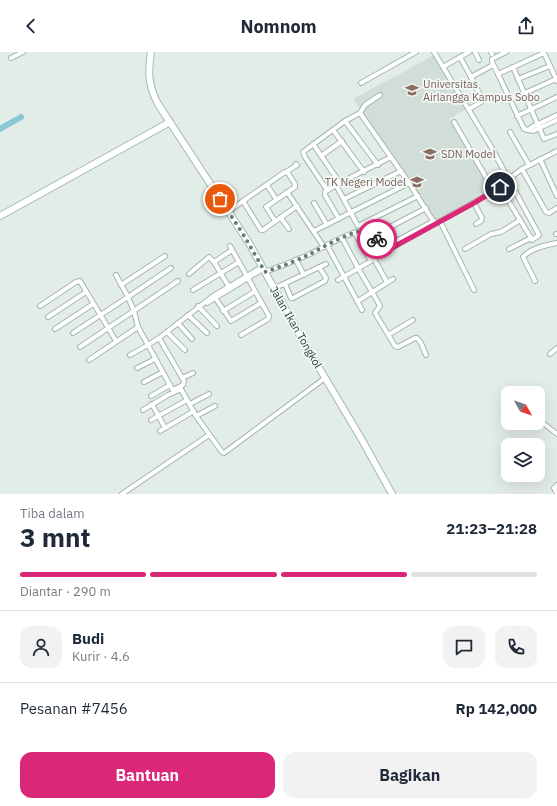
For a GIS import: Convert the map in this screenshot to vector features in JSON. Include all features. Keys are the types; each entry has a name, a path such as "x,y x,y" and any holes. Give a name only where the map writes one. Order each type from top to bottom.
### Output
{"street":[{"path":"11,58 23,52"},
{"name":"Jalan Ikan Tongkol","path":"151,52 149,76 150,87 158,104 249,243 273,289 392,494"},
{"path":"361,83 416,52"},
{"path":"434,52 509,178 539,235 509,249"},
{"path":"442,67 469,52"},
{"path":"475,52 479,60"},
{"path":"506,52 493,58 493,65 524,129 528,130 532,127 539,127 557,120"},
{"path":"498,74 544,52 557,80 525,93"},
{"path":"460,58 482,99 481,102 469,109"},
{"path":"470,77 493,65"},
{"path":"518,79 550,66"},
{"path":"513,67 544,139 557,134"},
{"path":"327,190 303,154 304,151 345,121 360,113 364,106 380,95"},
{"path":"517,116 557,97"},
{"path":"360,113 401,171 435,223"},
{"path":"539,127 557,115"},
{"path":"345,121 378,165"},
{"path":"0,216 170,122"},
{"path":"454,122 494,191"},
{"path":"333,130 364,172"},
{"path":"510,132 529,165"},
{"path":"321,156 342,141"},
{"path":"313,144 338,184 358,226 418,196"},
{"path":"369,221 387,246 474,203 500,187 509,178 522,169 557,151"},
{"path":"340,219 325,195 327,190 391,157"},
{"path":"540,159 557,196"},
{"path":"228,212 297,165 296,164"},
{"path":"522,169 546,212 549,213 557,208"},
{"path":"344,199 401,171"},
{"path":"276,221 266,208 276,199 296,186 286,172"},
{"path":"314,231 409,183"},
{"path":"267,185 276,199"},
{"path":"500,187 538,248"},
{"path":"288,192 326,246 362,310"},
{"path":"244,201 261,230 297,206"},
{"path":"314,203 327,225"},
{"path":"474,203 482,218 481,222 476,224"},
{"path":"377,234 426,208"},
{"path":"281,218 289,229"},
{"path":"465,249 491,234 501,232 520,220"},
{"path":"440,221 474,290"},
{"path":"338,280 372,260 385,250 435,223"},
{"path":"130,355 168,332 198,307 247,276 263,269 296,260 342,238 366,230 370,231 385,250"},
{"path":"355,233 387,282"},
{"path":"342,238 380,306 375,313 388,335 397,347 417,338 426,355"},
{"path":"535,281 523,258 524,255 538,248 557,243"},
{"path":"214,262 231,248 269,318 241,335"},
{"path":"121,284 165,256"},
{"path":"189,274 208,257 210,257 230,287"},
{"path":"296,260 304,275"},
{"path":"193,290 239,262"},
{"path":"273,289 326,264"},
{"path":"285,284 291,298 293,298 325,281 326,278 319,267"},
{"path":"72,333 171,268"},
{"path":"116,276 128,297 134,311 138,327 173,390 180,387 184,383 159,338"},
{"path":"358,301 393,279"},
{"path":"40,306 77,281 81,283 116,341"},
{"path":"80,347 178,281"},
{"path":"48,317 86,292"},
{"path":"223,311 254,292"},
{"path":"214,297 228,319 232,322 261,303"},
{"path":"55,329 93,304"},
{"path":"198,307 217,326"},
{"path":"188,315 207,333"},
{"path":"388,335 413,320"},
{"path":"178,323 192,339"},
{"path":"89,360 138,327"},
{"path":"168,332 185,350"},
{"path":"550,354 557,348"},
{"path":"137,368 155,359"},
{"path":"144,382 163,372"},
{"path":"182,378 193,373"},
{"path":"143,410 180,389 183,391 195,414 209,435 224,453 325,378"},
{"path":"151,396 170,386"},
{"path":"151,420 188,402 209,394"},
{"path":"152,404 165,428"},
{"path":"160,431 215,406"},
{"path":"545,425 557,434"},
{"path":"122,494 209,435"},
{"path":"557,485 554,488 557,493"}],"shaded area":[{"name":"SDN Model","path":"433,55 451,82 466,109 449,119 492,190 436,221 353,99"}],"waterway":[{"path":"0,129 21,117"}],"way so far":[{"path":"220,199 249,243 265,272 308,255 342,238 363,230 372,232 377,239"}],"place":[{"name":"Universitas Airlangga Kampus Sobo","path":"412,90"},
{"name":"SDN Model","path":"430,154"},
{"name":"TK Negeri Model","path":"417,182"}],"route":[{"path":"377,239 385,250 388,250 500,187"}]}
